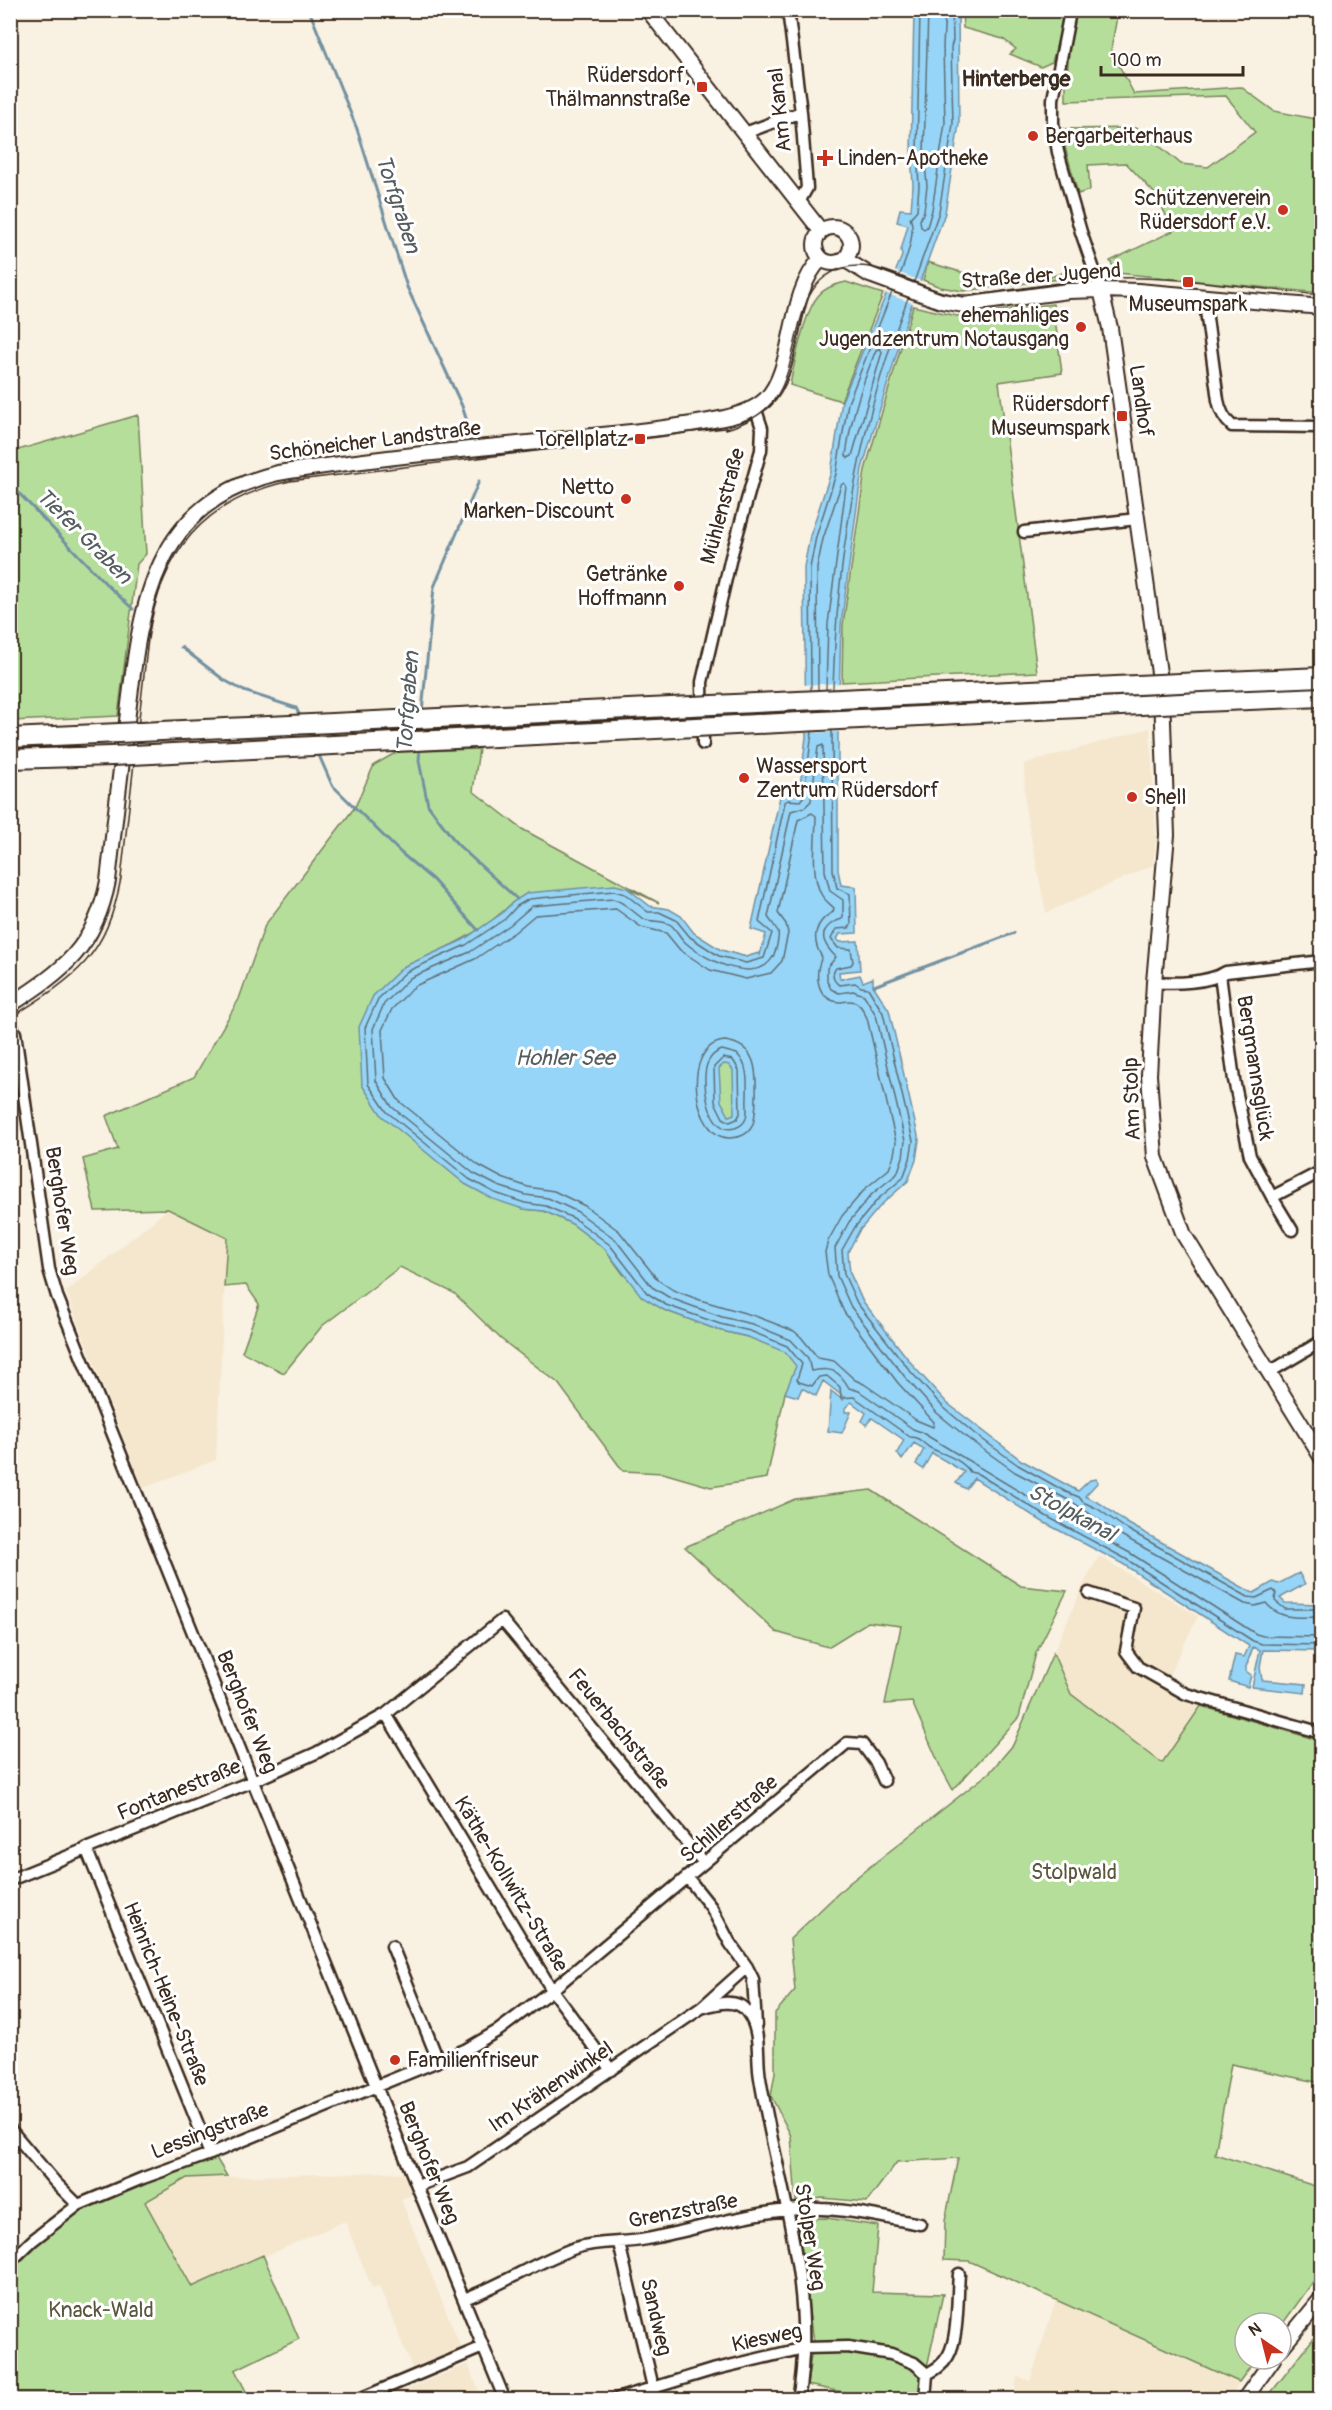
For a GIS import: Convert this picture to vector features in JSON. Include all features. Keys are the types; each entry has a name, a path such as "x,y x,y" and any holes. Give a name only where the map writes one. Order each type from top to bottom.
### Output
{"highway":[{"path":"10,738 1322,677"},
{"path":"10,759 112,756 1322,697"}],"main road":[{"path":"648,10 821,231"},
{"path":"832,227 843,230 847,234 850,239 850,250 844,260 832,263 821,259 815,245 821,231 832,227"},
{"path":"755,407 765,400 776,384 799,301 811,270 821,259"},
{"name":"Straße der Jugend","path":"844,260 870,275 934,299 964,305 1068,291 1101,290 1204,296 1322,307"},
{"name":"Landhof","path":"1101,290 1110,328 1162,694"},
{"name":"Schöneicher Landstraße","path":"10,1005 65,966 87,938 101,911 108,881 135,651 143,610 152,579 165,555 185,527 204,508 244,483 278,473 724,418 755,407"},
{"name":"Am Stolp","path":"1162,694 1167,835 1154,982 1149,1075 1155,1157 1184,1235 1322,1458"},
{"path":"1293,2333 1322,2298"},
{"path":"1245,2400 1265,2371"}],"street":[{"name":"Am Kanal","path":"788,10 801,112 807,188 799,202"},
{"path":"1068,10 1069,17 1053,99 1053,123 1058,152 1077,220 1101,290"},
{"path":"745,133 801,112"},
{"path":"1204,296 1220,411 1227,422 1232,426 1322,427"},
{"name":"Mühlenstraße","path":"703,744 702,682 731,557 761,450 762,428 755,407"},
{"path":"1024,532 1137,519"},
{"name":"Bergmannsglück","path":"1154,982 1198,980 1226,972 1322,961"},
{"name":"Bergmannsglück","path":"1220,975 1234,1080 1250,1156 1292,1230"},
{"name":"Berghofer Weg","path":"10,1023 15,1033 52,1280 376,2086 505,2400"},
{"path":"1272,1197 1322,1171"},
{"path":"1268,1373 1322,1341"},
{"path":"1089,1593 1134,1608 1126,1651 1138,1667 1186,1694 1322,1733"},
{"name":"Fontanestraße","path":"10,1880 316,1753 386,1713 502,1620"},
{"name":"Feuerbachstraße","path":"502,1620 704,1863"},
{"name":"Käthe-Kollwitz-Straße","path":"386,1713 552,1990 611,2070"},
{"name":"Schillerstraße","path":"747,1967 730,1943 711,1907 687,1877 847,1743 862,1744 876,1763 884,1781"},
{"name":"Heinrich-Heine-Straße","path":"86,1848 210,2154"},
{"name":"Lessingstraße","path":"10,2262 33,2240 78,2205 465,2050 499,2030 552,1990 687,1877"},
{"path":"392,1946 438,2060"},
{"path":"747,1967 753,1979 756,2029"},
{"name":"Im Krähenwinkel","path":"417,2186 468,2167 701,2008 747,1967"},
{"name":"Im Krähenwinkel","path":"701,2008 736,2003 746,2009 756,2029 760,2077 776,2152"},
{"path":"10,2129 55,2182 78,2205"},
{"name":"Stolper Weg","path":"776,2152 789,2211 800,2296 804,2348 798,2400"},
{"name":"Grenzstraße","path":"464,2299 577,2247 602,2241 619,2243 646,2239 717,2222 822,2208 920,2224"},
{"name":"Sandweg","path":"619,2243 656,2400"},
{"path":"925,2400 927,2374 940,2367 950,2353 954,2338 959,2274"},
{"path":"357,2400 483,2347"},
{"name":"Kiesweg","path":"613,2400 652,2386 804,2348 848,2347 891,2354 914,2363 927,2374"}],"shaded area":[{"path":"1150,728 1156,840 1153,865 1046,913 1025,807 1024,764"},
{"path":"168,1209 227,1238 216,1460 143,1488 66,1292"},
{"path":"1099,1556 1198,1616 1168,1677 1201,1706 1162,1763 1071,1694 1053,1653 1085,1581"},
{"path":"389,2172 403,2174 412,2195 401,2199 461,2348 412,2368 379,2286 372,2288 345,2221 192,2288 144,2202 187,2178"},
{"path":"1056,2300 1239,2382 1230,2399 1014,2399 1017,2376 1030,2381"},
{"path":"468,2364 482,2399 382,2399"}],"green space":[{"path":"1073,10 1118,11 1111,50 1134,94 1241,87 1274,111 1321,120 1321,293 1117,273 1110,261 1173,231 1157,196 1126,163 1088,165 1090,190 1078,194 1060,129 1138,128 1181,164 1208,167 1255,132 1226,96 1066,101"},
{"path":"962,11 1061,11 1062,27 1052,62 1041,67 1010,54 1016,49 1003,39 963,28"},
{"path":"928,262 984,278 1026,283 963,291 940,287 923,280"},
{"path":"1083,267 1085,273 1083,276 1031,282"},
{"path":"846,282 883,294 841,401 790,385 801,338 813,303 824,290"},
{"path":"1053,304 1062,373 999,382 1037,672 842,682 843,625 865,470 913,306 957,316"},
{"path":"138,415 146,554 137,564 118,716 11,721 11,452"},
{"path":"479,749 473,791 522,829 659,903 627,888 513,902 475,932 403,967 362,1058 362,1085 523,1209 544,1211 572,1224 605,1249 623,1274 664,1310 718,1330 747,1337 714,1250 721,950 746,957 757,954 797,1366 785,1393 767,1478 711,1487 663,1473 623,1471 558,1383 501,1339 454,1293 400,1267 322,1326 284,1373 242,1352 259,1304 246,1285 224,1287 227,1238 168,1209 95,1211 83,1159 118,1149 106,1116 194,1077 239,999 265,925 355,807 374,765 397,752"},
{"path":"871,1490 1021,1586 1067,1591 1036,1653 1019,1717 953,1790 912,1702 885,1704 901,1626 868,1622 828,1647 776,1632 685,1547 795,1499"},
{"name":"Stolpwald","path":"1053,1653 1071,1694 1162,1763 1201,1706 1321,1741 1321,2083 1231,2064 1215,2154 1321,2188 1321,2271 1292,2311 1233,2311 1233,2371 1247,2371 1239,2382 969,2261 944,2260 945,2221 958,2158 897,2162 867,2202 822,2198 796,2202 791,2136 771,2096 775,2073 775,2013 795,1990 790,1939 848,1884 990,1772 1013,1745"},
{"name":"Knack-Wald","path":"216,2158 227,2176 187,2178 145,2202 192,2287 263,2255 299,2339 235,2370 250,2399 11,2400 11,2266 58,2226 91,2204 144,2182"},
{"path":"827,2218 878,2226 872,2292 943,2294 922,2399 879,2397 807,2385 813,2342 797,2219"},
{"path":"1320,2330 1321,2399 1266,2399 1288,2371 1293,2371 1293,2364"}],"water":[{"name":"Hohler See","path":"914,11 958,11 959,124 945,213 910,309 862,469 841,625 838,870 841,885 856,887 857,933 840,934 837,939 840,942 858,941 860,970 839,972 840,979 860,975 863,982 873,978 873,985 889,1010 919,1140 916,1160 908,1181 882,1204 859,1231 848,1252 850,1273 862,1300 915,1368 947,1403 1021,1460 1078,1491 1090,1480 1096,1479 1098,1482 1085,1496 1101,1504 1127,1523 1251,1592 1254,1593 1273,1582 1278,1584 1299,1573 1305,1584 1280,1598 1285,1603 1321,1604 1321,1651 1263,1650 1260,1667 1262,1680 1306,1684 1305,1693 1252,1687 1260,1650 1253,1647 1246,1667 1246,1671 1251,1675 1248,1687 1229,1681 1235,1655 1244,1657 1249,1646 1123,1564 1043,1522 974,1478 966,1489 956,1483 964,1472 932,1453 923,1469 916,1464 924,1449 914,1443 902,1460 897,1453 904,1440 872,1418 866,1425 862,1421 866,1413 851,1402 845,1408 845,1412 851,1412 842,1433 828,1431 831,1391 843,1400 845,1398 823,1381 816,1396 802,1388 798,1397 785,1393 796,1366 785,1352 748,1337 718,1330 664,1310 642,1297 605,1249 572,1224 544,1211 523,1209 493,1199 465,1184 382,1116 362,1085 359,1027 373,996 403,967 463,940 527,893 615,885 627,888 650,906 669,909 681,916 694,933 721,950 746,957 759,953 760,955 766,934 751,929 781,792 799,795 806,737 804,567 810,536 831,472 842,401 902,256 901,250 908,225 897,222 900,209 911,210 913,185 911,153","holes":["724,1064 729,1065 733,1070 734,1114 729,1116 721,1101 719,1068"]}],"pier":[{"path":"892,270 923,282 915,304 882,292"},
{"path":"842,683 841,732 803,733 802,685"}],"waterway":[{"name":"Torfgraben","path":"309,10 357,129 407,287 462,406 473,440"},
{"name":"Torfgraben","path":"422,712 434,587 479,481"},
{"name":"Tiefer Graben","path":"12,486 133,609"},
{"path":"181,647 224,680 244,691 296,708 301,718"},
{"name":"Torfgraben","path":"420,746 419,761 428,805 457,844 517,899"},
{"path":"318,753 332,785 401,853 433,880 478,930"},
{"path":"874,986 1014,933"}],"tram line":[{"path":"726,429 746,422 773,402 787,375 802,315 809,297 820,281 841,268 857,266 873,268 936,290 958,295 1113,278 1191,281 1322,295"},
{"path":"10,1018 53,990 84,963 96,947 115,906 121,878 148,639 154,608 163,580 176,556 191,534 210,516 233,501 290,481 733,427"}],"place":[{"name":"Rüdersdorf, Thälmannstraße","path":"702,87"},
{"name":"Bergarbeiterhaus","path":"1033,136"},
{"name":"Linden-Apotheke","path":"825,158"},
{"name":"Schützenverein Rüdersdorf e.V.","path":"1283,210"},
{"name":"Museumspark","path":"1188,282"},
{"name":"ehemahliges Jugendzentrum Notausgang","path":"1081,327"},
{"name":"Rüdersdorf Museumspark","path":"1122,416"},
{"name":"Torellplatz","path":"640,439"},
{"name":"Netto Marken-Discount","path":"626,499"},
{"name":"Getränke Hoffmann","path":"679,586"},
{"name":"Wassersport Zentrum Rüdersdorf","path":"744,778"},
{"name":"Shell","path":"1132,797"},
{"name":"Familienfriseur","path":"395,2060"}],"district":[{"name":"Hinterberge","path":"1016,79"}],"water label":[{"name":"Stolpkanal","path":"1072,1513"}]}
